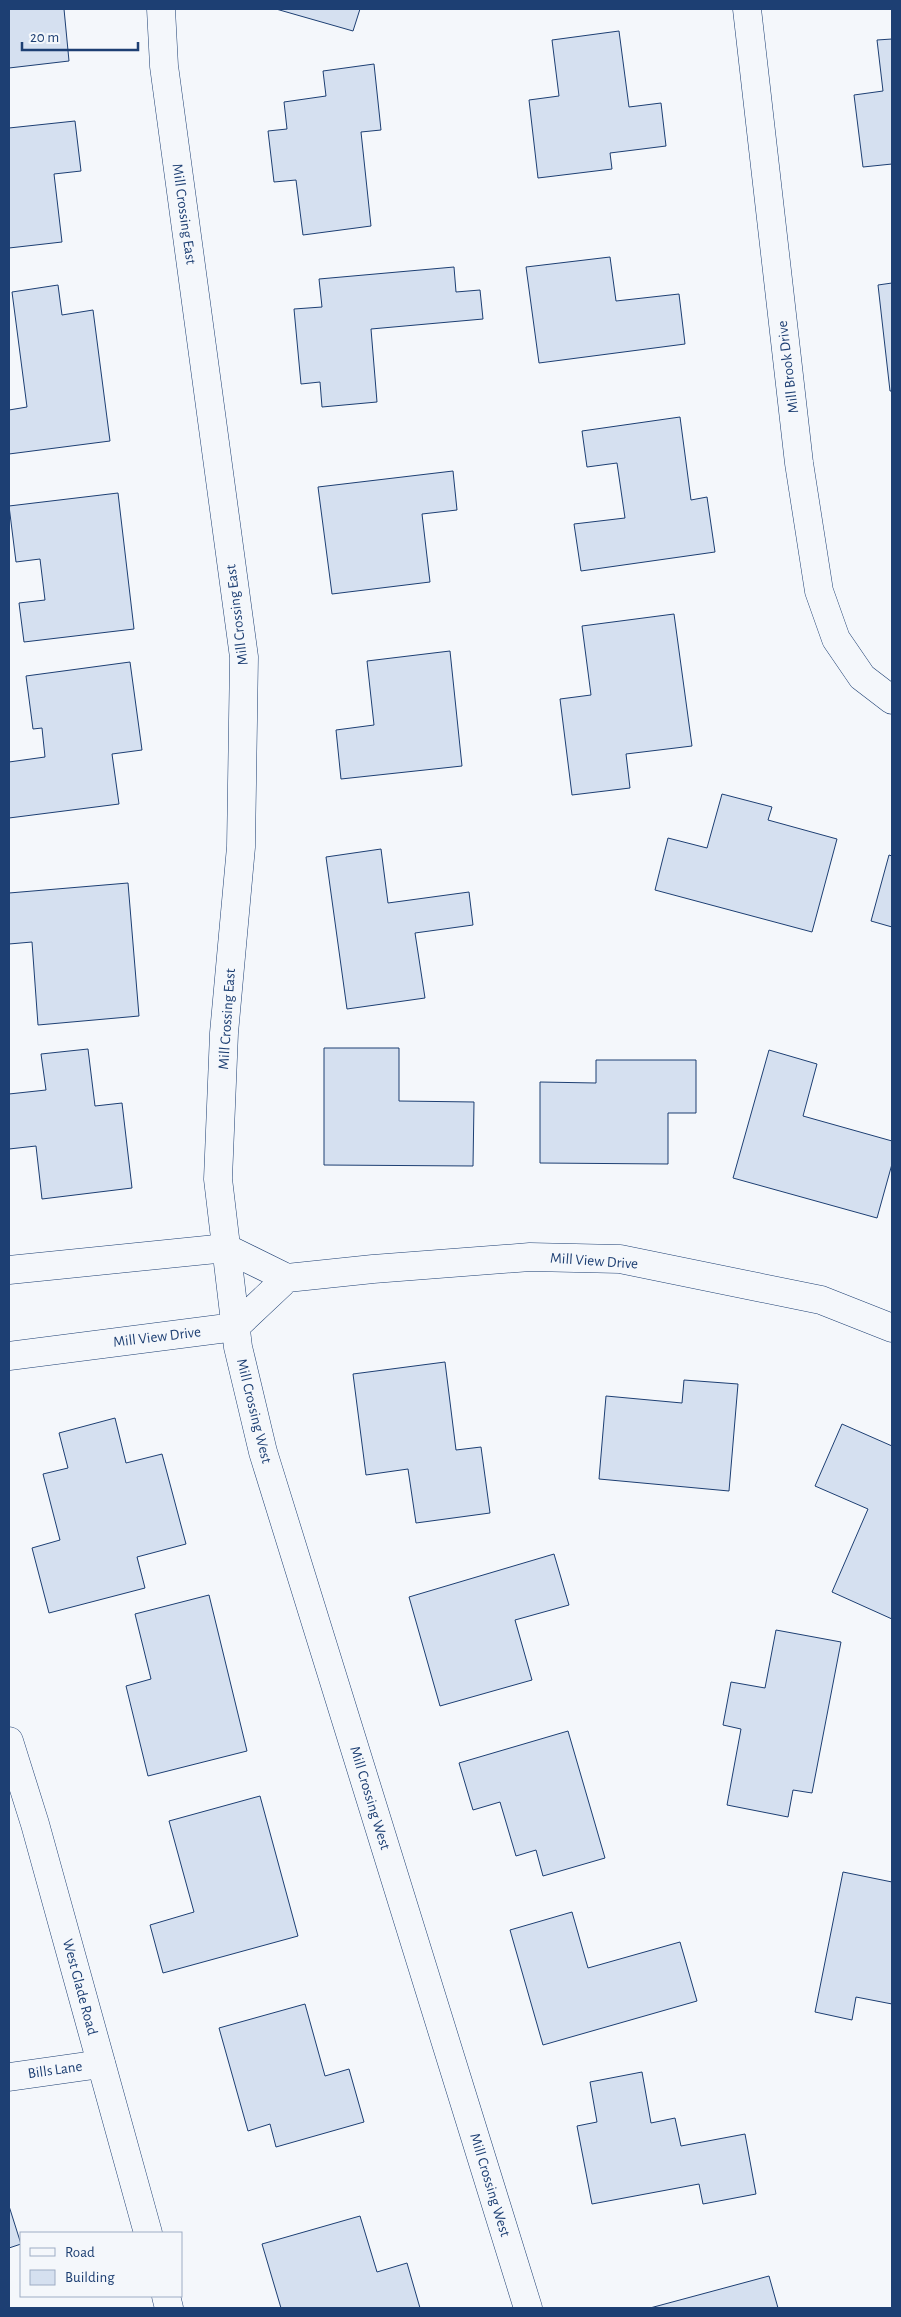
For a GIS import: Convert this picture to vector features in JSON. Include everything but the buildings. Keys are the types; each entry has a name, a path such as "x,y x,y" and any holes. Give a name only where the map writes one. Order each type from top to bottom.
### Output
{"street":[{"name":"Mill Crossing East","path":"161,9 164,66 244,657 241,848 224,1033 218,1179 230,1284"},
{"name":"Mill Brook Drive","path":"746,9 798,454 819,591 836,638 862,677 892,700"},
{"path":"9,1270 226,1248 287,1278 235,1327"},
{"name":"Mill View Drive","path":"287,1278 530,1257 620,1259 821,1300 892,1328"},
{"name":"Mill Crossing West","path":"230,1284 238,1347 263,1452 528,2308"},
{"name":"Mill View Drive","path":"9,1356 235,1327"},
{"name":"West Glade Road","path":"9,1741 35,1824 148,2232"},
{"name":"Bills Lane","path":"9,2077 101,2064"}]}
